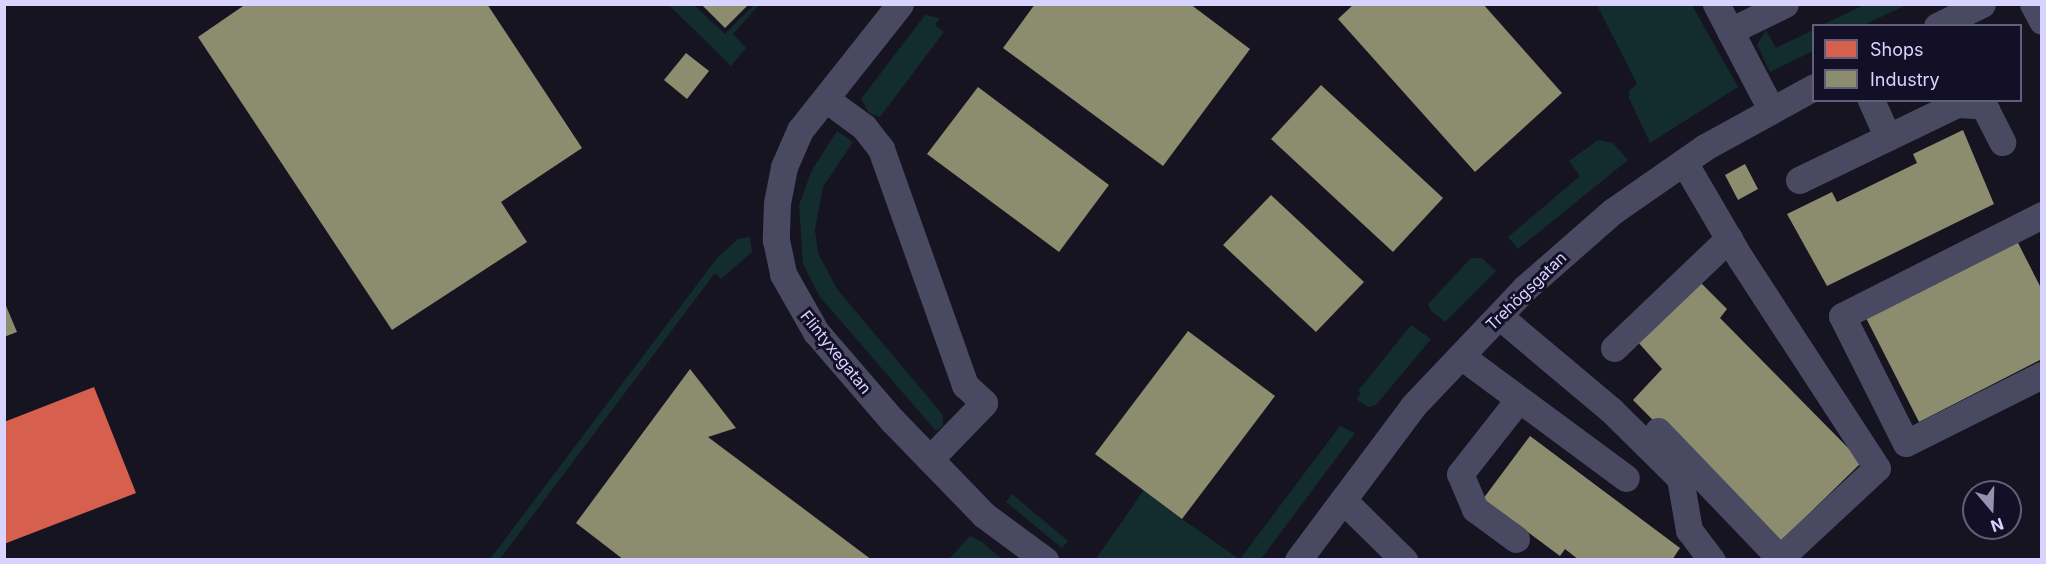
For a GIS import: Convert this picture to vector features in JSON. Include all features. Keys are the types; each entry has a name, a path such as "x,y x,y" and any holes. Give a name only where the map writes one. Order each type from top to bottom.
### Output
{"street":[{"name":"Flintyxegatan","path":"900,4 800,130 784,167 777,202 776,240 783,274 816,332 930,459 984,514 1045,560"},
{"path":"1716,4 1771,109"},
{"path":"1730,32 1785,4"},
{"path":"1941,24 1982,4"},
{"path":"2033,4 2042,21"},
{"name":"Trehögsgatan","path":"1298,560 1413,406 1499,316 1613,211 1684,162 1771,109 1812,88"},
{"path":"826,99 864,127 881,149 965,385 984,403 930,459"},
{"path":"1872,102 1887,136"},
{"path":"1799,180 1948,107 1968,104 1986,110 2002,142"},
{"path":"1658,431 1780,558 1877,468 1729,238 1684,162"},
{"path":"2042,215 1842,316 1906,443 2042,375"},
{"path":"1614,348 1729,238"},
{"path":"1499,316 1611,410 1680,478 1689,530 1712,560"},
{"path":"1461,356 1626,478"},
{"path":"1516,539 1475,509 1460,474 1519,399"},
{"path":"1343,500 1404,560"}],"green space":[{"path":"669,5 694,5 725,34 754,5 759,5 733,34 746,48 731,66"},
{"path":"1597,5 1692,5 1738,87 1650,143 1629,98 1629,91 1637,84"},
{"path":"1864,5 1906,5 1866,24 1824,24"},
{"path":"925,15 940,18 935,25 944,32 880,117 869,113 861,99"},
{"path":"1766,30 1776,48 1812,30 1812,51 1770,72 1757,45"},
{"path":"837,131 853,142 823,187 815,230 818,253 837,289 943,415 943,426 936,431 820,297 803,264 799,205 812,170"},
{"path":"1598,140 1613,143 1628,160 1518,249 1508,237 1580,176 1569,161"},
{"path":"750,237 752,252 721,279 715,273 500,559 490,559 717,258 738,239"},
{"path":"1471,258 1482,258 1496,271 1445,322 1431,311 1428,304"},
{"path":"1411,325 1431,339 1376,405 1368,407 1356,399 1361,393 1358,391"},
{"path":"1340,426 1355,433 1261,559 1240,559"},
{"path":"1144,490 1182,519 1239,559 1095,560"},
{"path":"1012,494 1068,541 1062,548 1006,502"},
{"path":"970,536 982,542 1002,559 949,559"}],"building: Shops":[{"path":"94,387 136,493 4,544 4,422"}],"building: Industry":[{"path":"246,4 487,4 582,148 501,202 527,242 392,330 198,37"},
{"path":"701,4 749,4 725,28"},
{"path":"1035,4 1190,4 1250,49 1163,166 1003,48"},
{"path":"1354,4 1483,4 1562,93 1475,172 1338,19"},
{"path":"686,53 709,71 687,99 664,80"},
{"path":"1321,85 1443,198 1393,252 1271,139"},
{"path":"978,87 1109,185 1059,252 927,154"},
{"path":"1963,130 1994,204 1827,286 1787,214 1832,192 1837,202 1917,163 1913,154"},
{"path":"1745,164 1758,189 1738,200 1725,175"},
{"path":"1271,195 1364,282 1316,332 1223,245"},
{"path":"2016,239 2042,290 2042,359 1919,422 1865,316"},
{"path":"1699,281 1727,309 1720,318 1862,462 1777,545 1633,400 1662,369 1637,341"},
{"path":"4,301 17,332 4,337"},
{"path":"1188,331 1275,396 1182,519 1095,454"},
{"path":"690,369 736,428 708,437 872,560 624,560 576,523"},
{"path":"1530,436 1680,548 1672,560 1579,560 1565,549 1560,556 1483,499"}]}
